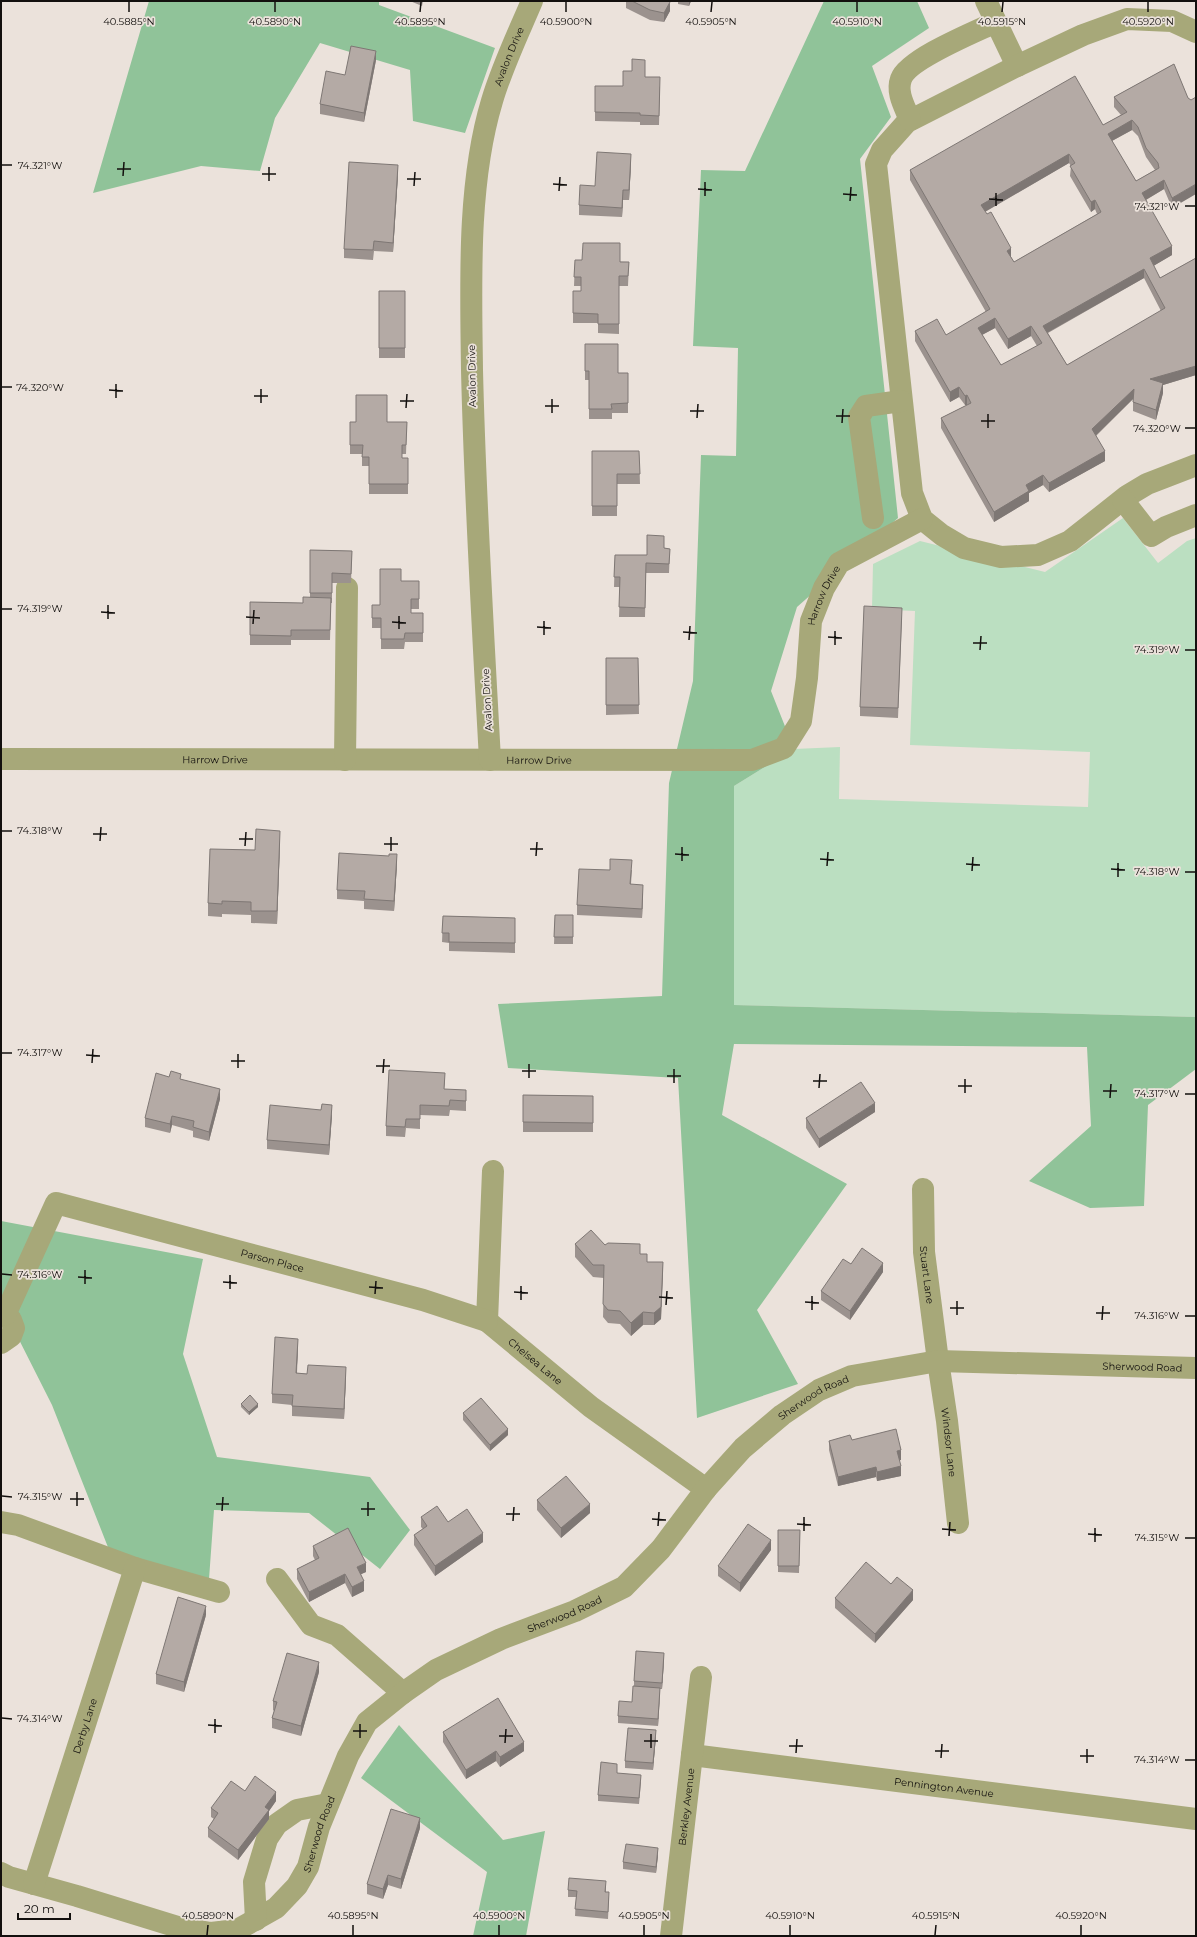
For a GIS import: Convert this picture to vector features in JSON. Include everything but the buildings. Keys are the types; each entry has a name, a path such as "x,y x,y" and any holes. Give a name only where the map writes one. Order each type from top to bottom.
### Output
{"street":[{"name":"Avalon Drive","path":"490,760 473,430 471,320 473,228 479,160 492,102 512,46 532,1"},
{"path":"986,1 1016,66"},
{"path":"1196,32 1172,21 1127,19 1083,35 1016,66 910,120 882,150 876,164 912,493 922,519 942,535 964,548 1000,557 1038,554 1070,541 1123,500 1147,484 1196,465"},
{"path":"910,120 899,93 901,78 909,67 930,54 996,22"},
{"path":"873,518 859,417 866,406 901,402"},
{"path":"1123,500 1151,536 1166,527 1196,515"},
{"name":"Harrow Drive","path":"1,759 752,760 784,748 801,721 807,678 811,621 824,588 839,563 922,519"},
{"path":"345,760 347,588"},
{"path":"487,1321 493,1171"},
{"name":"Stuart Lane","path":"924,1189 924,1252 938,1361"},
{"name":"Parson Place","path":"3,1315 56,1203 423,1300 487,1321"},
{"path":"1,1343 8,1340 13,1333 13,1324 3,1315"},
{"name":"Chelsea Lane","path":"487,1321 591,1407 706,1489"},
{"name":"Sherwood Road","path":"1,1873 9,1878 34,1884 181,1928 211,1933 237,1930 276,1908 297,1886 308,1867 319,1827 348,1756 367,1722 402,1694 436,1670 501,1639 574,1611 624,1587 661,1549 706,1489 743,1448 782,1415 819,1390 852,1376 938,1361 1196,1368"},
{"name":"Windsor Lane","path":"938,1361 947,1421 958,1523"},
{"path":"1,1522 18,1525 135,1568 218,1592"},
{"name":"Derby Lane","path":"34,1884 135,1568"},
{"path":"277,1579 312,1625 337,1635 402,1694"},
{"name":"Berkley Avenue","path":"671,1936 702,1678"},
{"name":"Pennington Avenue","path":"692,1755 1196,1819"},
{"path":"256,1920 254,1882 267,1839 277,1824 297,1810 328,1804"}],"green space":[{"path":"149,1 379,1 379,5 495,48 465,133 413,121 410,70 320,43 275,118 260,171 201,166 93,193"},
{"path":"824,1 917,1 929,28 872,66 891,117 860,159 898,518 797,607 771,691 794,749 734,786 734,1005 1196,1017 1196,1069 1148,1105 1144,1206 1090,1208 1029,1181 1091,1126 1087,1047 734,1044 722,1115 847,1184 757,1310 798,1384 697,1418 678,1078 508,1068 498,1004 662,996 669,783 693,681 701,455 736,456 738,348 693,346 701,170 745,171"},
{"path":"1123,518 1158,563 1187,541 1196,538 1196,1017 734,1005 734,786 794,749 840,747 839,799 1088,807 1090,752 910,745 915,611 872,609 873,564 920,541 1045,572"},
{"path":"1,1221 203,1259 183,1354 217,1457 370,1477 410,1530 380,1569 309,1513 214,1510 208,1593 115,1565 52,1405 1,1304"},
{"path":"399,1725 503,1840 545,1831 526,1936 473,1936 487,1872 361,1778"}]}
